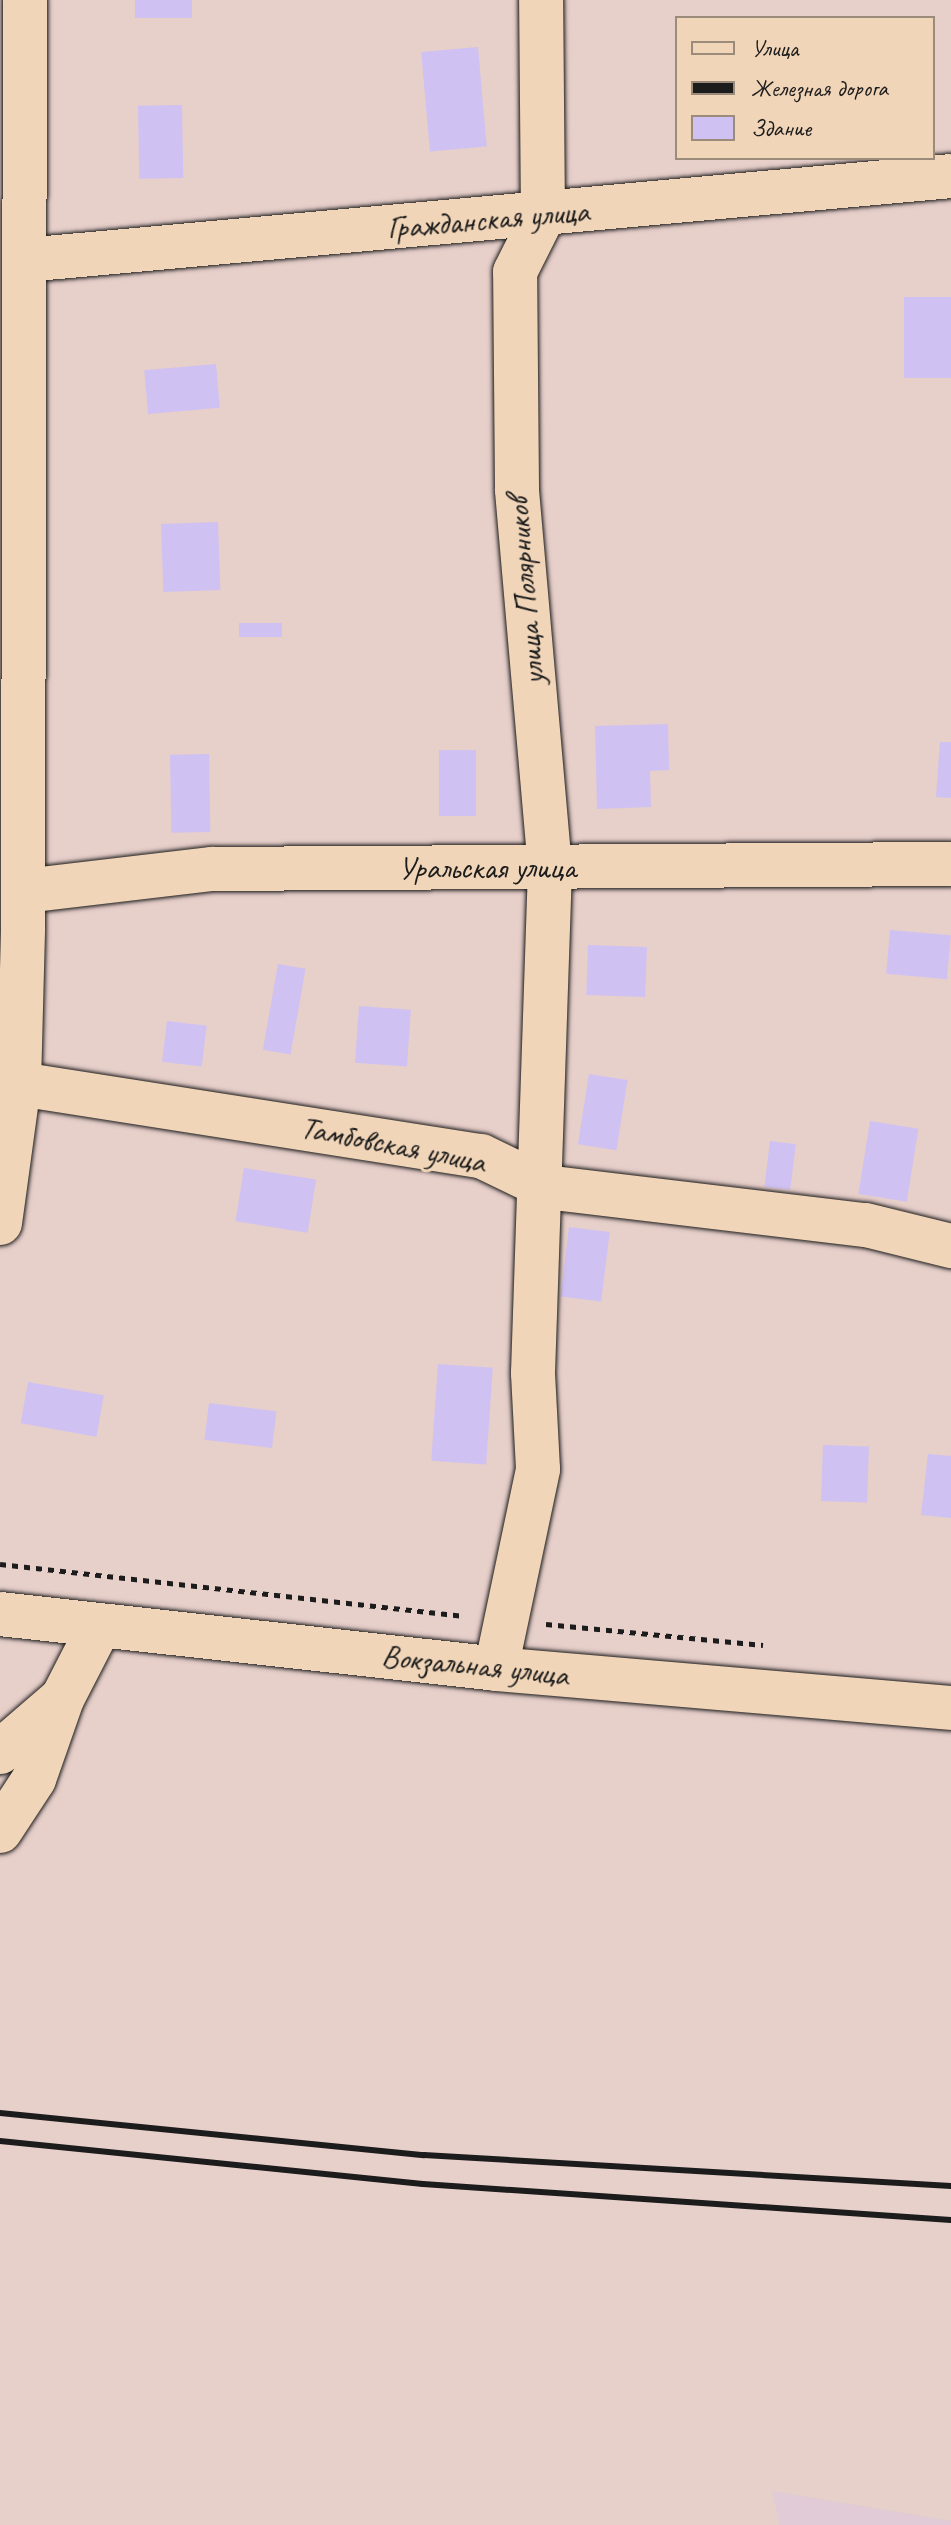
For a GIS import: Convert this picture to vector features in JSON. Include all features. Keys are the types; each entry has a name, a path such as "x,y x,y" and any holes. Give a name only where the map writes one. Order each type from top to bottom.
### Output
{"street":[{"path":"0,1223 19,1084 12,678 25,260 25,0"},
{"name":"улица Полярников","path":"496,1669 538,1469 533,1373 545,1187 550,868 517,473 515,272 543,216 541,0"},
{"name":"Гражданская улица","path":"25,260 543,216 951,176"},
{"name":"Уральская улица","path":"16,915 212,869 951,864"},
{"name":"Тамбовская улица","path":"19,1084 481,1156 545,1187 866,1225 951,1246"},
{"name":"Вокзальная улица","path":"0,1614 496,1669 951,1708"},
{"path":"0,1831 34,1779 62,1699 99,1627"},
{"path":"0,1752 62,1699"}],"shaded area":[{"path":"772,2491 951,2521 951,2525 780,2525"}],"building":[{"path":"135,0 192,0 192,18 135,18"},
{"path":"478,47 487,147 430,152 421,52"},
{"path":"182,105 183,178 139,179 138,106"},
{"path":"904,297 951,297 951,378 904,378"},
{"path":"216,364 220,408 148,414 144,370"},
{"path":"218,522 220,590 163,592 161,524"},
{"path":"239,623 282,623 282,637 239,637"},
{"path":"668,724 669,770 650,771 651,807 597,809 595,726"},
{"path":"940,742 951,742 951,798 936,797"},
{"path":"439,750 476,750 476,816 439,816"},
{"path":"209,754 210,832 171,833 170,755"},
{"path":"890,930 951,935 947,979 886,974"},
{"path":"588,945 647,947 645,997 586,995"},
{"path":"278,964 306,969 290,1055 263,1050"},
{"path":"359,1006 411,1010 407,1066 355,1063"},
{"path":"167,1021 207,1026 202,1067 162,1062"},
{"path":"589,1074 628,1080 616,1150 578,1144"},
{"path":"870,1121 918,1129 907,1202 858,1194"},
{"path":"770,1141 796,1144 790,1190 764,1187"},
{"path":"244,1168 316,1179 308,1233 236,1221"},
{"path":"569,1227 610,1232 601,1301 560,1296"},
{"path":"438,1364 493,1368 486,1465 431,1461"},
{"path":"28,1382 104,1395 97,1437 21,1423"},
{"path":"209,1403 276,1411 272,1448 204,1440"},
{"path":"823,1445 869,1447 867,1503 821,1501"},
{"path":"928,1454 951,1456 951,1518 921,1515"}],"railway":[{"path":"0,2113 424,2155 951,2186"},
{"path":"0,2141 423,2184 951,2220"}]}
